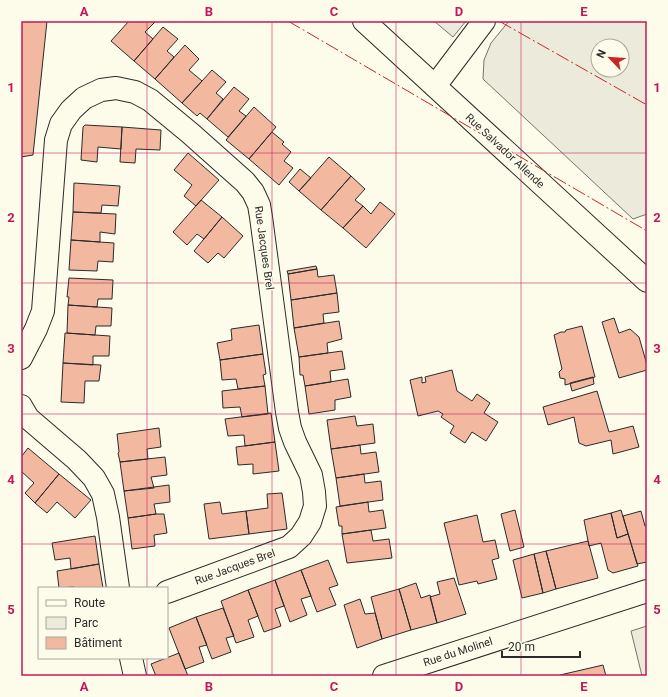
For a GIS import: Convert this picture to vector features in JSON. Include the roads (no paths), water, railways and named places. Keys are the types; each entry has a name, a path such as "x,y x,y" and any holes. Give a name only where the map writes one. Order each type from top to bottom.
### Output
{"street":[{"name":"Rue Salvador Allende","path":"364,21 647,281"},
{"path":"435,86 484,21"},
{"name":"Rue Jacques Brel","path":"21,358 43,311 56,140 61,124 70,110 84,98 100,90 116,88 135,92 150,100 246,182 259,205 286,412 295,442 311,475 314,492 314,506 310,522 301,536 289,547 168,592"},
{"path":"21,406 28,418 77,460 94,478 103,494 108,517 118,587"},
{"name":"Rue du Molinel","path":"384,676 647,591"},
{"path":"131,659 135,676"}]}
